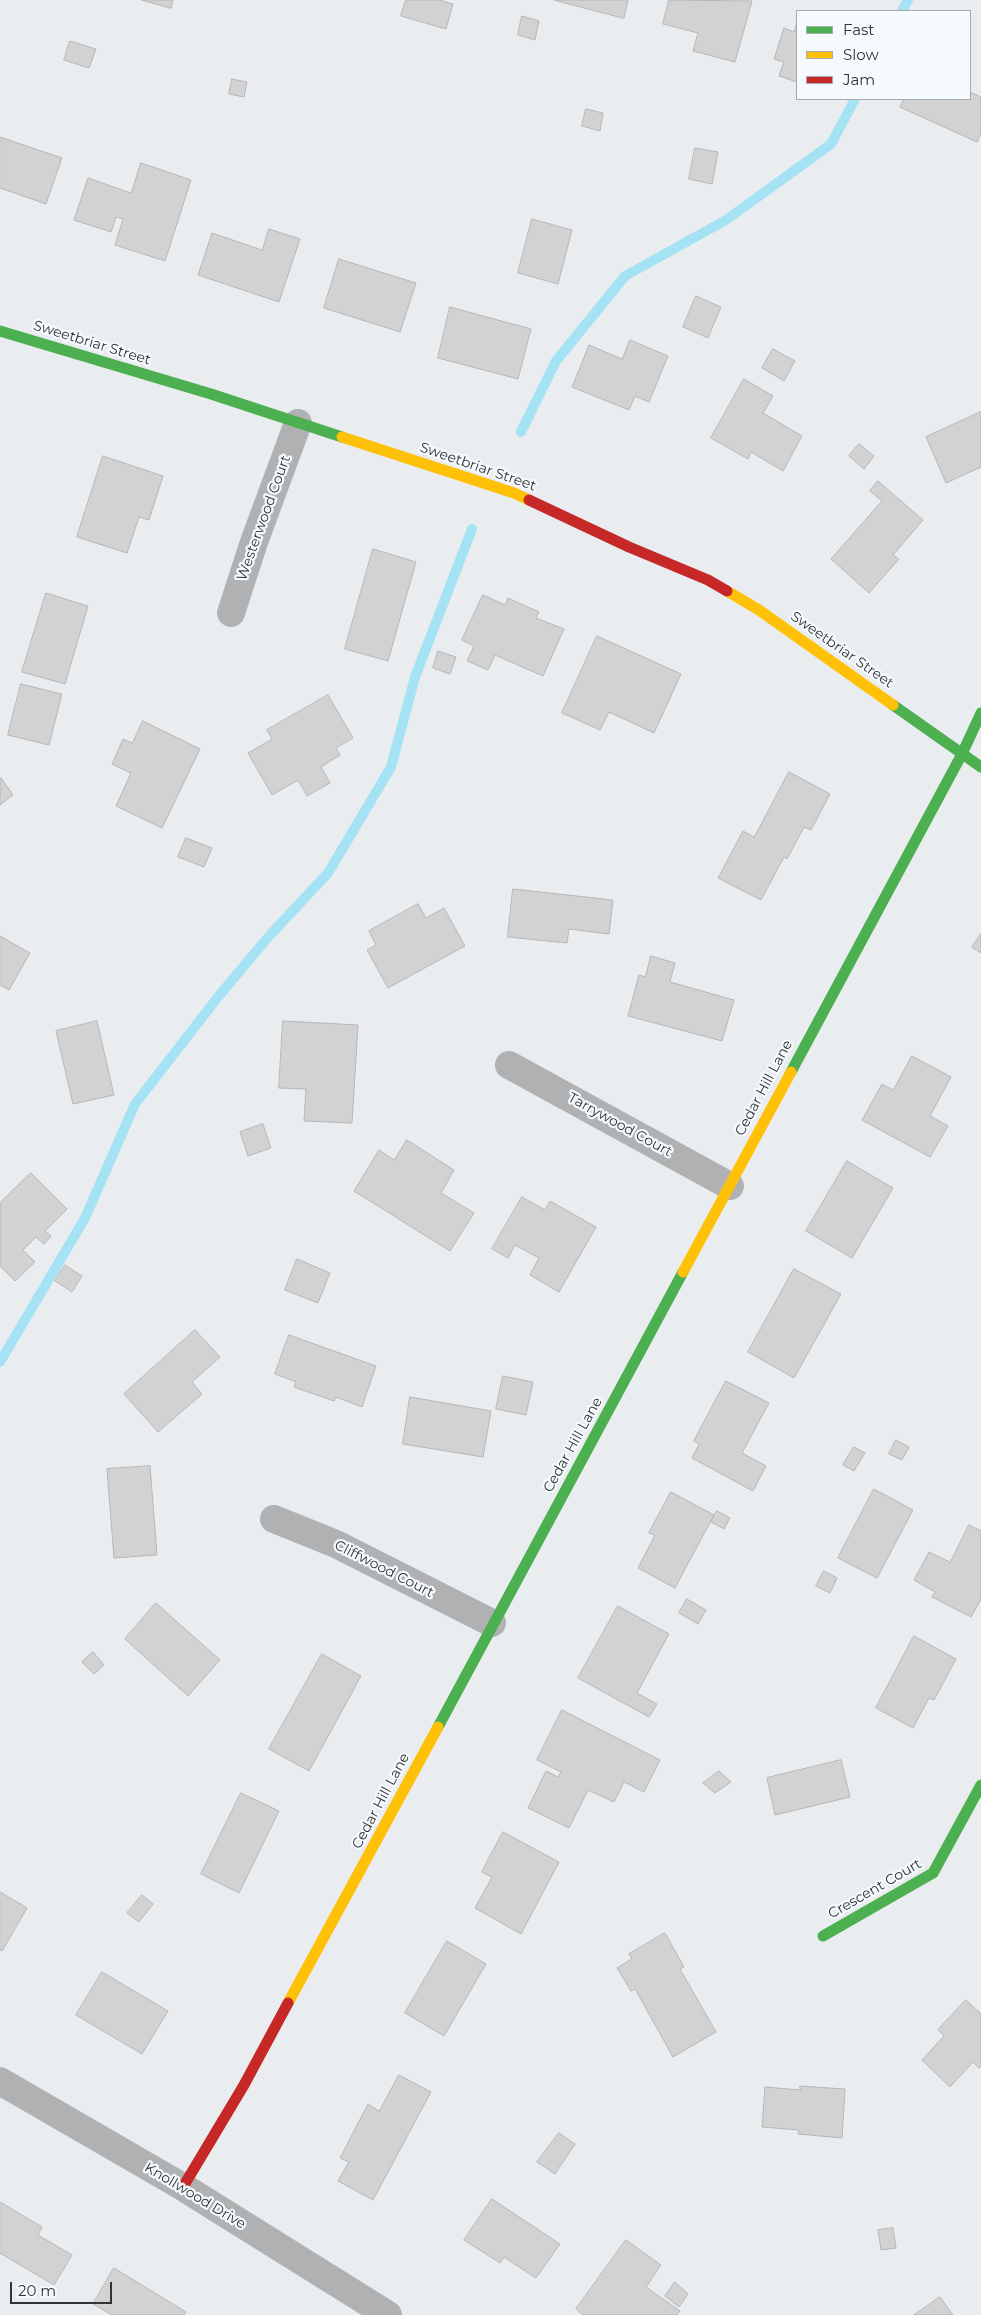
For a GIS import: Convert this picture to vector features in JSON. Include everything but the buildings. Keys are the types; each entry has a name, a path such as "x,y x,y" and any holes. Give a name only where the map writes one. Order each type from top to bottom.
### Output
{"street":[{"name":"Sweetbriar Street","path":"0,331 211,394 514,493 708,580 759,610 981,767"},
{"name":"Westerwood Court","path":"231,613 254,542 298,423"},
{"name":"Cedar Hill Lane","path":"183,2187 248,2076 730,1186 824,1006 962,754 981,712"},
{"name":"Tarrywood Court","path":"509,1065 730,1186"},
{"name":"Cliffwood Court","path":"274,1519 336,1544 492,1624"},
{"name":"Crescent Court","path":"823,1936 933,1873 981,1785"},
{"name":"Knollwood Drive","path":"0,2081 183,2187 388,2315"}],"waterway":[{"path":"903,10 908,0"},
{"path":"521,432 556,361 625,276 726,220 831,144 854,100"},
{"path":"0,1362 85,1218 135,1104 218,997 270,935 328,873 391,767 415,677 472,529"}],"traffic: fast":[{"path":"0,331 211,394 342,437"},
{"path":"893,705 981,767"},
{"path":"791,1072 962,754 981,713"},
{"path":"438,1727 683,1272"},
{"path":"823,1936 933,1873 981,1785"}],"traffic: slow":[{"path":"342,437 514,493 529,500"},
{"path":"727,591 759,610 893,705"},
{"path":"683,1272 791,1072"},
{"path":"288,2003 438,1727"}],"traffic: jam":[{"path":"529,500 629,547 708,580 727,591"},
{"path":"183,2187 244,2085 288,2003"}]}
